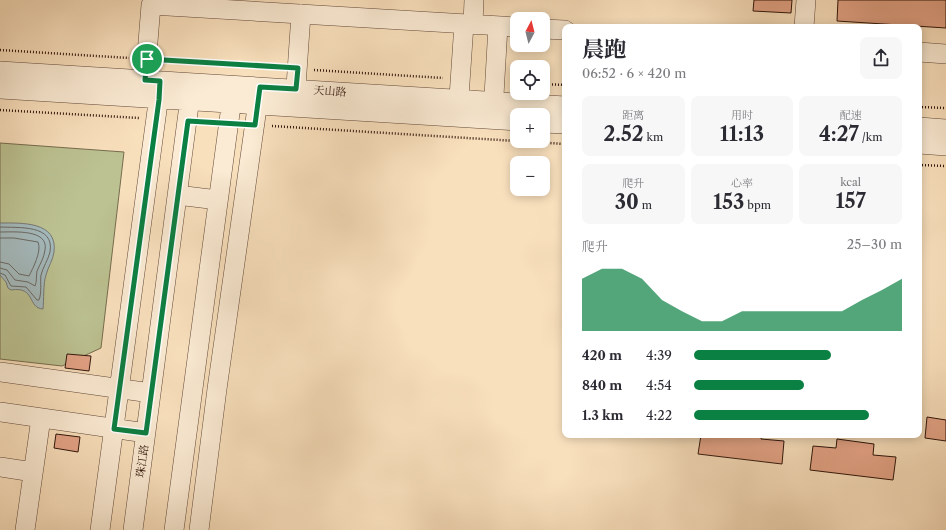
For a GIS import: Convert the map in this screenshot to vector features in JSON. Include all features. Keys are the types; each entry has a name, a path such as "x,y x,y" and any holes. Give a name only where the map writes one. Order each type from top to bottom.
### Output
{"street":[{"path":"458,118 468,24 474,0"},
{"path":"804,24 806,0"},
{"path":"100,530 156,119 151,99 153,80 147,59 145,2 301,14 510,27"},
{"path":"295,108 301,14"},
{"path":"493,120 498,26"},
{"path":"550,29 562,30"},
{"path":"922,52 946,54"},
{"name":"天山路","path":"0,71 562,106"},
{"name":"珠江路","path":"133,530 192,83"},
{"path":"174,530 234,85"},
{"path":"200,530 217,389 260,87"},
{"name":"天山路","path":"0,89 510,121"},
{"path":"550,123 562,124"},
{"path":"922,127 946,129"},
{"path":"922,144 946,146"},
{"path":"178,195 218,200"},
{"path":"0,372 151,393"},
{"path":"0,412 146,433"},
{"path":"26,530 41,418"},
{"path":"0,467 33,472"}],"path":[{"path":"0,50 461,79"},
{"path":"550,84 562,85"},
{"path":"922,107 946,108"},
{"path":"0,110 156,119"},
{"path":"255,125 562,144"},
{"path":"922,165 946,166"}],"green space":[{"path":"0,143 124,152 101,348 62,366 0,359"}],"water":[{"path":"0,223 18,223 36,226 44,229 50,234 54,242 53,258 45,279 43,309 38,308 24,291 11,290 8,288 6,282 0,275"}],"building":[{"path":"754,0 792,0 791,13 753,11"},
{"path":"838,0 946,0 946,28 922,26 922,24 884,24 837,21"},
{"path":"67,354 91,356 89,371 65,368"},
{"path":"927,417 946,420 946,441 925,438"},
{"path":"56,434 80,437 78,452 54,448"},
{"path":"701,438 761,438 784,441 782,464 698,454"},
{"path":"837,439 874,444 873,455 896,457 893,480 810,470 813,446 836,448"}],"route":[{"path":"147,59 298,68 296,89 260,87 255,125 188,121 146,433 114,429 159,100 160,81 145,80 147,59"}]}
